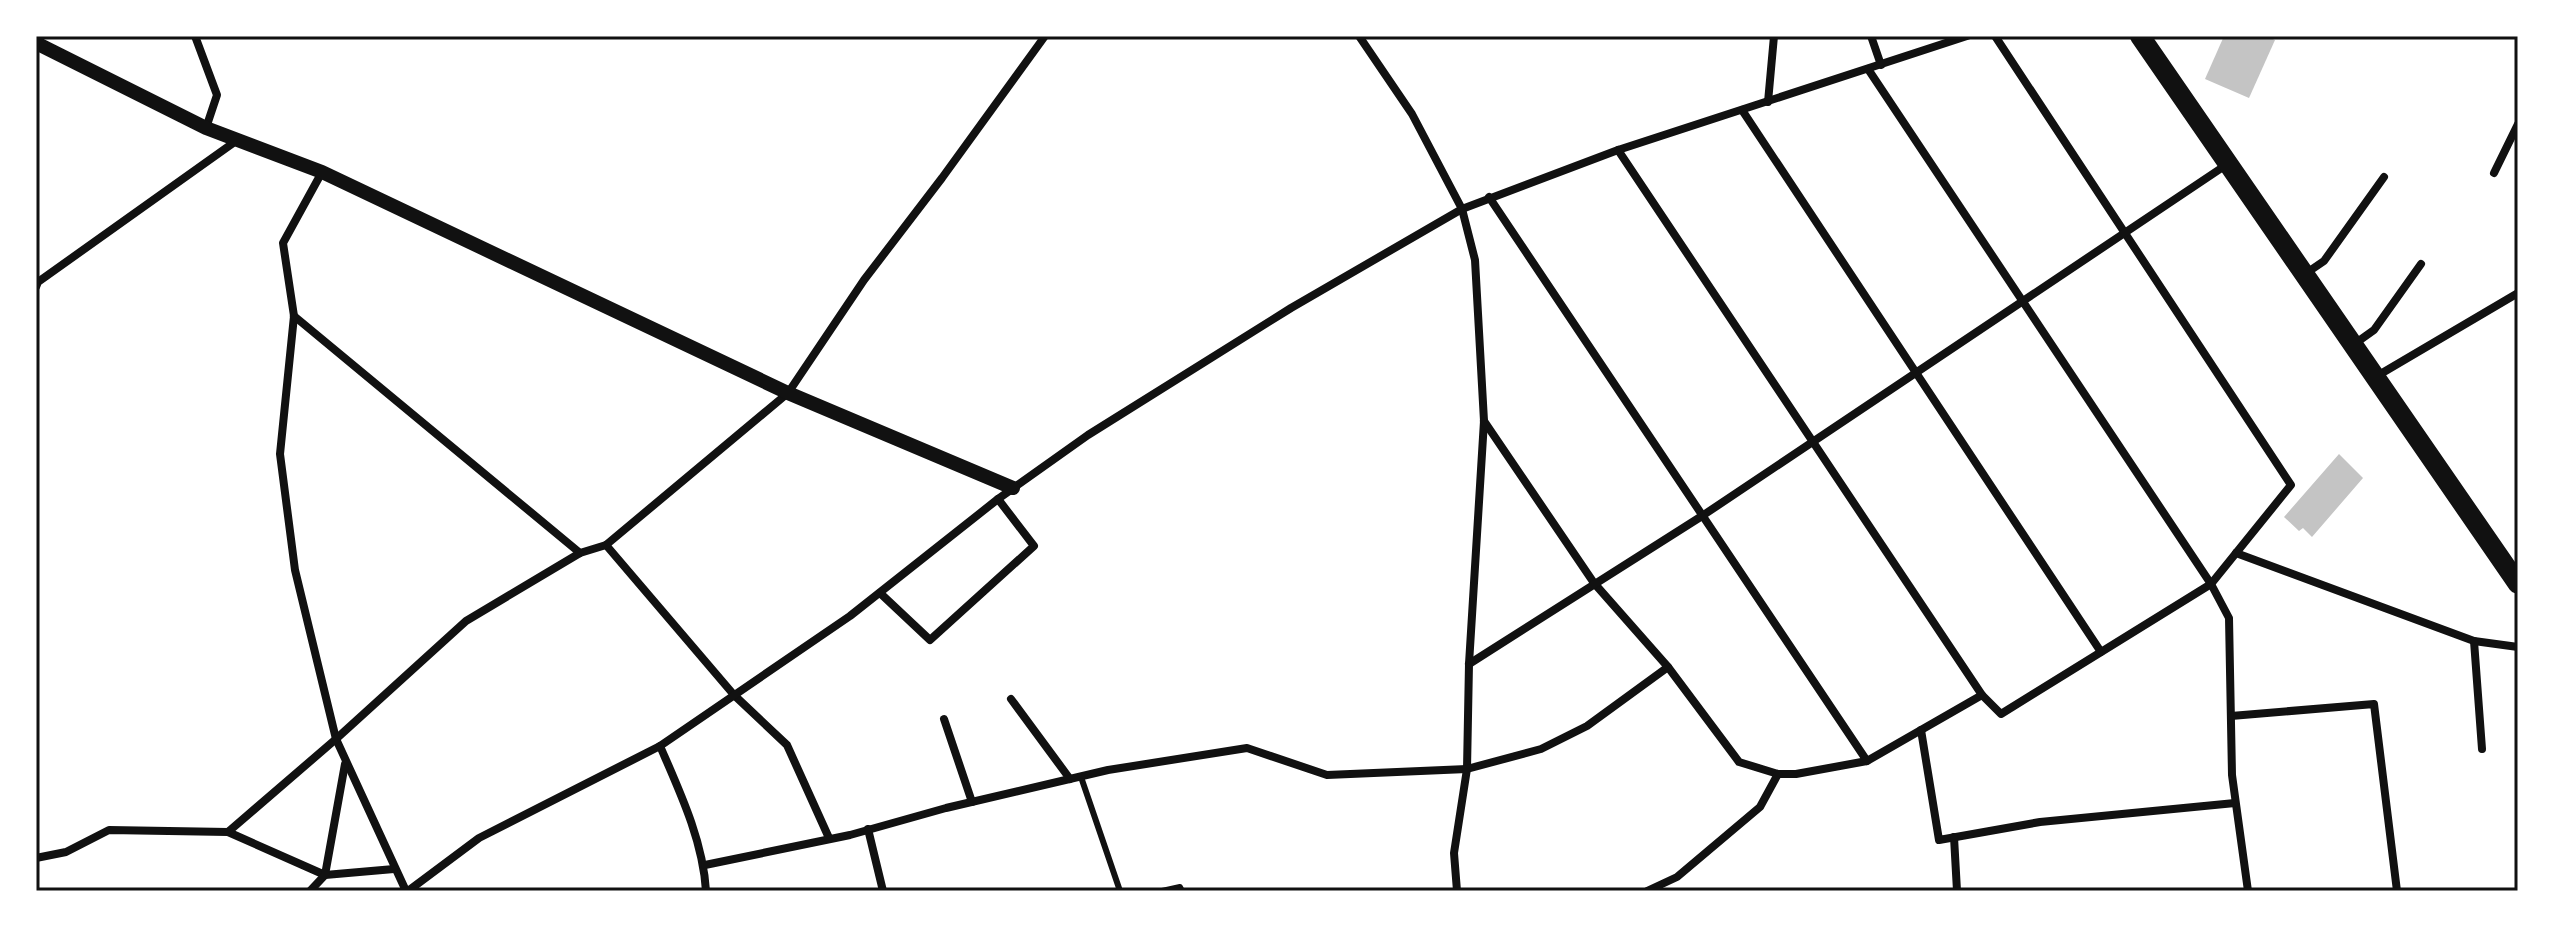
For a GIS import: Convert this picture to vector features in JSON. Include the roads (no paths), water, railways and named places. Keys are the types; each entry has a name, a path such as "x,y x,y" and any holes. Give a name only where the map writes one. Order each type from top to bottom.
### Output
{"main road":[{"path":"2140,36 2518,584"}],"street":[{"path":"195,36 217,95 206,128"},
{"path":"228,832 466,621 580,553 606,545 788,393 864,280 1045,36"},
{"path":"1359,36 1412,114 1462,209 1475,260 1484,421 1469,664 1467,769 1454,853 1457,891"},
{"path":"1768,102 1774,36"},
{"path":"1871,36 1881,65"},
{"path":"322,172 283,243 294,316 280,454 295,570 336,739 394,869 407,891 479,838 660,746 850,616 998,499 1115,418 1291,308 1462,209 1618,150 1967,36"},
{"path":"1618,150 1982,695 2001,714 2211,584 2291,485 1995,36"},
{"path":"36,43 206,128 322,172 788,393 1013,488"},
{"path":"1868,69 2211,584 2229,618 2235,803 2245,890"},
{"path":"1742,110 2101,652"},
{"path":"2494,173 2518,124"},
{"path":"37,283 236,141"},
{"path":"1469,664 1702,516 2229,162"},
{"path":"2305,274 2324,261 2384,177"},
{"path":"1489,197 1867,761"},
{"path":"2353,345 2374,330 2421,264"},
{"path":"2375,378 2518,293"},
{"path":"294,316 580,553"},
{"path":"1484,421 1594,583 1668,667 1739,762 1778,774 1796,774 1867,761 1982,695"},
{"path":"880,593 930,640 1034,546 998,499"},
{"path":"606,545 734,695 787,745 829,838"},
{"path":"2236,553 2474,641 2518,647"},
{"path":"2474,641 2482,749"},
{"path":"705,865 1070,779 1247,748 1327,775 1467,769 1541,749 1587,726 1668,667"},
{"path":"1011,699 1070,779"},
{"path":"2231,716 2374,704 2397,891"},
{"path":"944,719 972,802"},
{"path":"1921,730 1939,840 2040,822 2235,803"},
{"path":"660,746 678,786 705,865 706,891"},
{"path":"310,891 325,875 345,763"},
{"path":"1647,891 1677,877 1760,807 1778,774"},
{"path":"868,829 883,891"},
{"path":"36,858 66,852 109,830 228,832 325,875 394,869"},
{"path":"1954,837 1957,891"}],"lane":[{"path":"1081,777 1120,891"},
{"path":"1162,891 1180,887 1182,891"}]}
